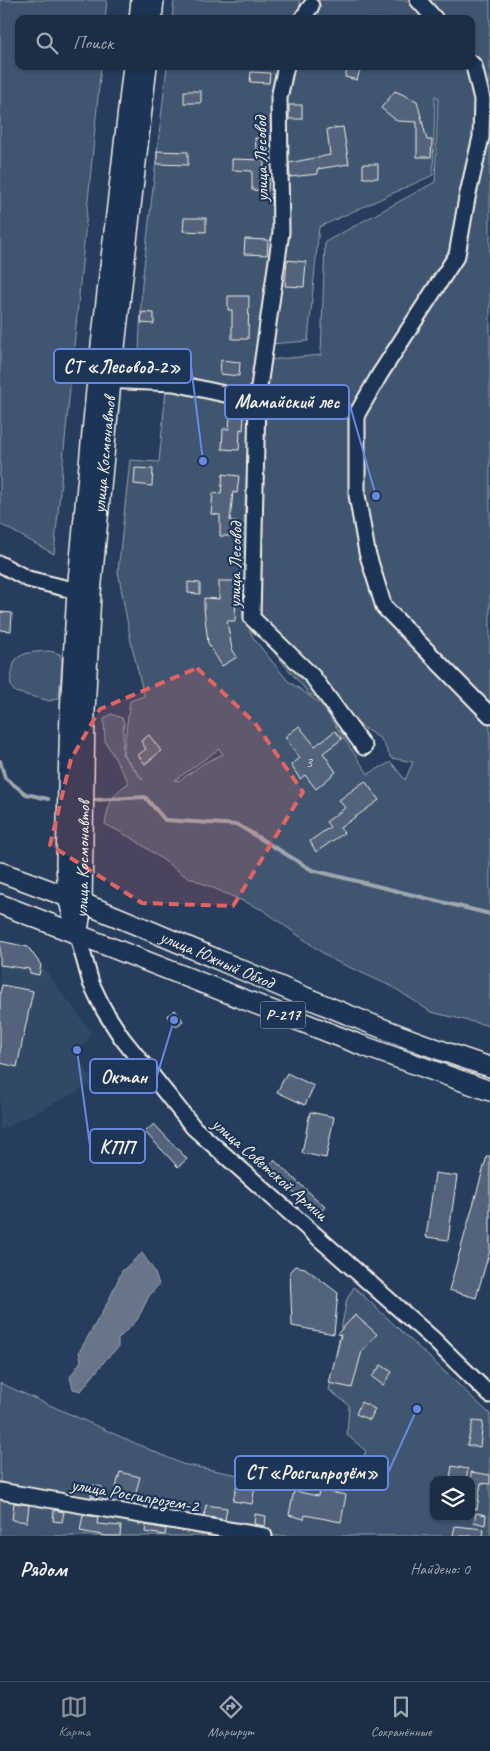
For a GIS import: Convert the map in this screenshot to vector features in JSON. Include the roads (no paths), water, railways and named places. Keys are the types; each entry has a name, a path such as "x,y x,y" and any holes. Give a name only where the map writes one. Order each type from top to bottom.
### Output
{"main road":[{"path":"139,15 141,0"},
{"path":"152,15 154,0"},
{"name":"улица Космонавтов","path":"78,933 75,900 104,381 133,70"},
{"name":"улица Космонавтов","path":"75,900 66,864 70,712 77,591 146,70"},
{"name":"улица Южный Обход","path":"0,872 75,900 365,1023 490,1067"},
{"name":"улица Южный Обход","path":"0,904 358,1044 490,1091"}],"street":[{"path":"418,0 431,15"},
{"name":"улица Лесовод","path":"285,70 279,98 281,232 256,401 252,618 313,677 364,747"},
{"path":"475,70 482,99 481,137 467,198 457,255 380,374 357,414 357,495 367,552 384,607 490,715"},
{"path":"104,381 174,383 256,401"},
{"path":"0,564 28,579 77,591"},
{"name":"улица Советской Армии","path":"78,933 92,983 104,1010 122,1038 194,1128 398,1308 489,1392"},
{"name":"улица Росгипрозем-2","path":"0,1492 264,1536"}],"waterway":[{"path":"0,761 5,778 26,794 48,799"},
{"path":"95,800 145,797 165,820 238,825 312,870 490,914"}],"place":[{"name":"СТ «Лесовод-2»","path":"203,461"},
{"name":"Мамайский лес","path":"376,496"},
{"name":"Октан","path":"174,1020"},
{"name":"КПП","path":"77,1050"},
{"name":"СТ «Росгипрозём»","path":"417,1409"}]}
